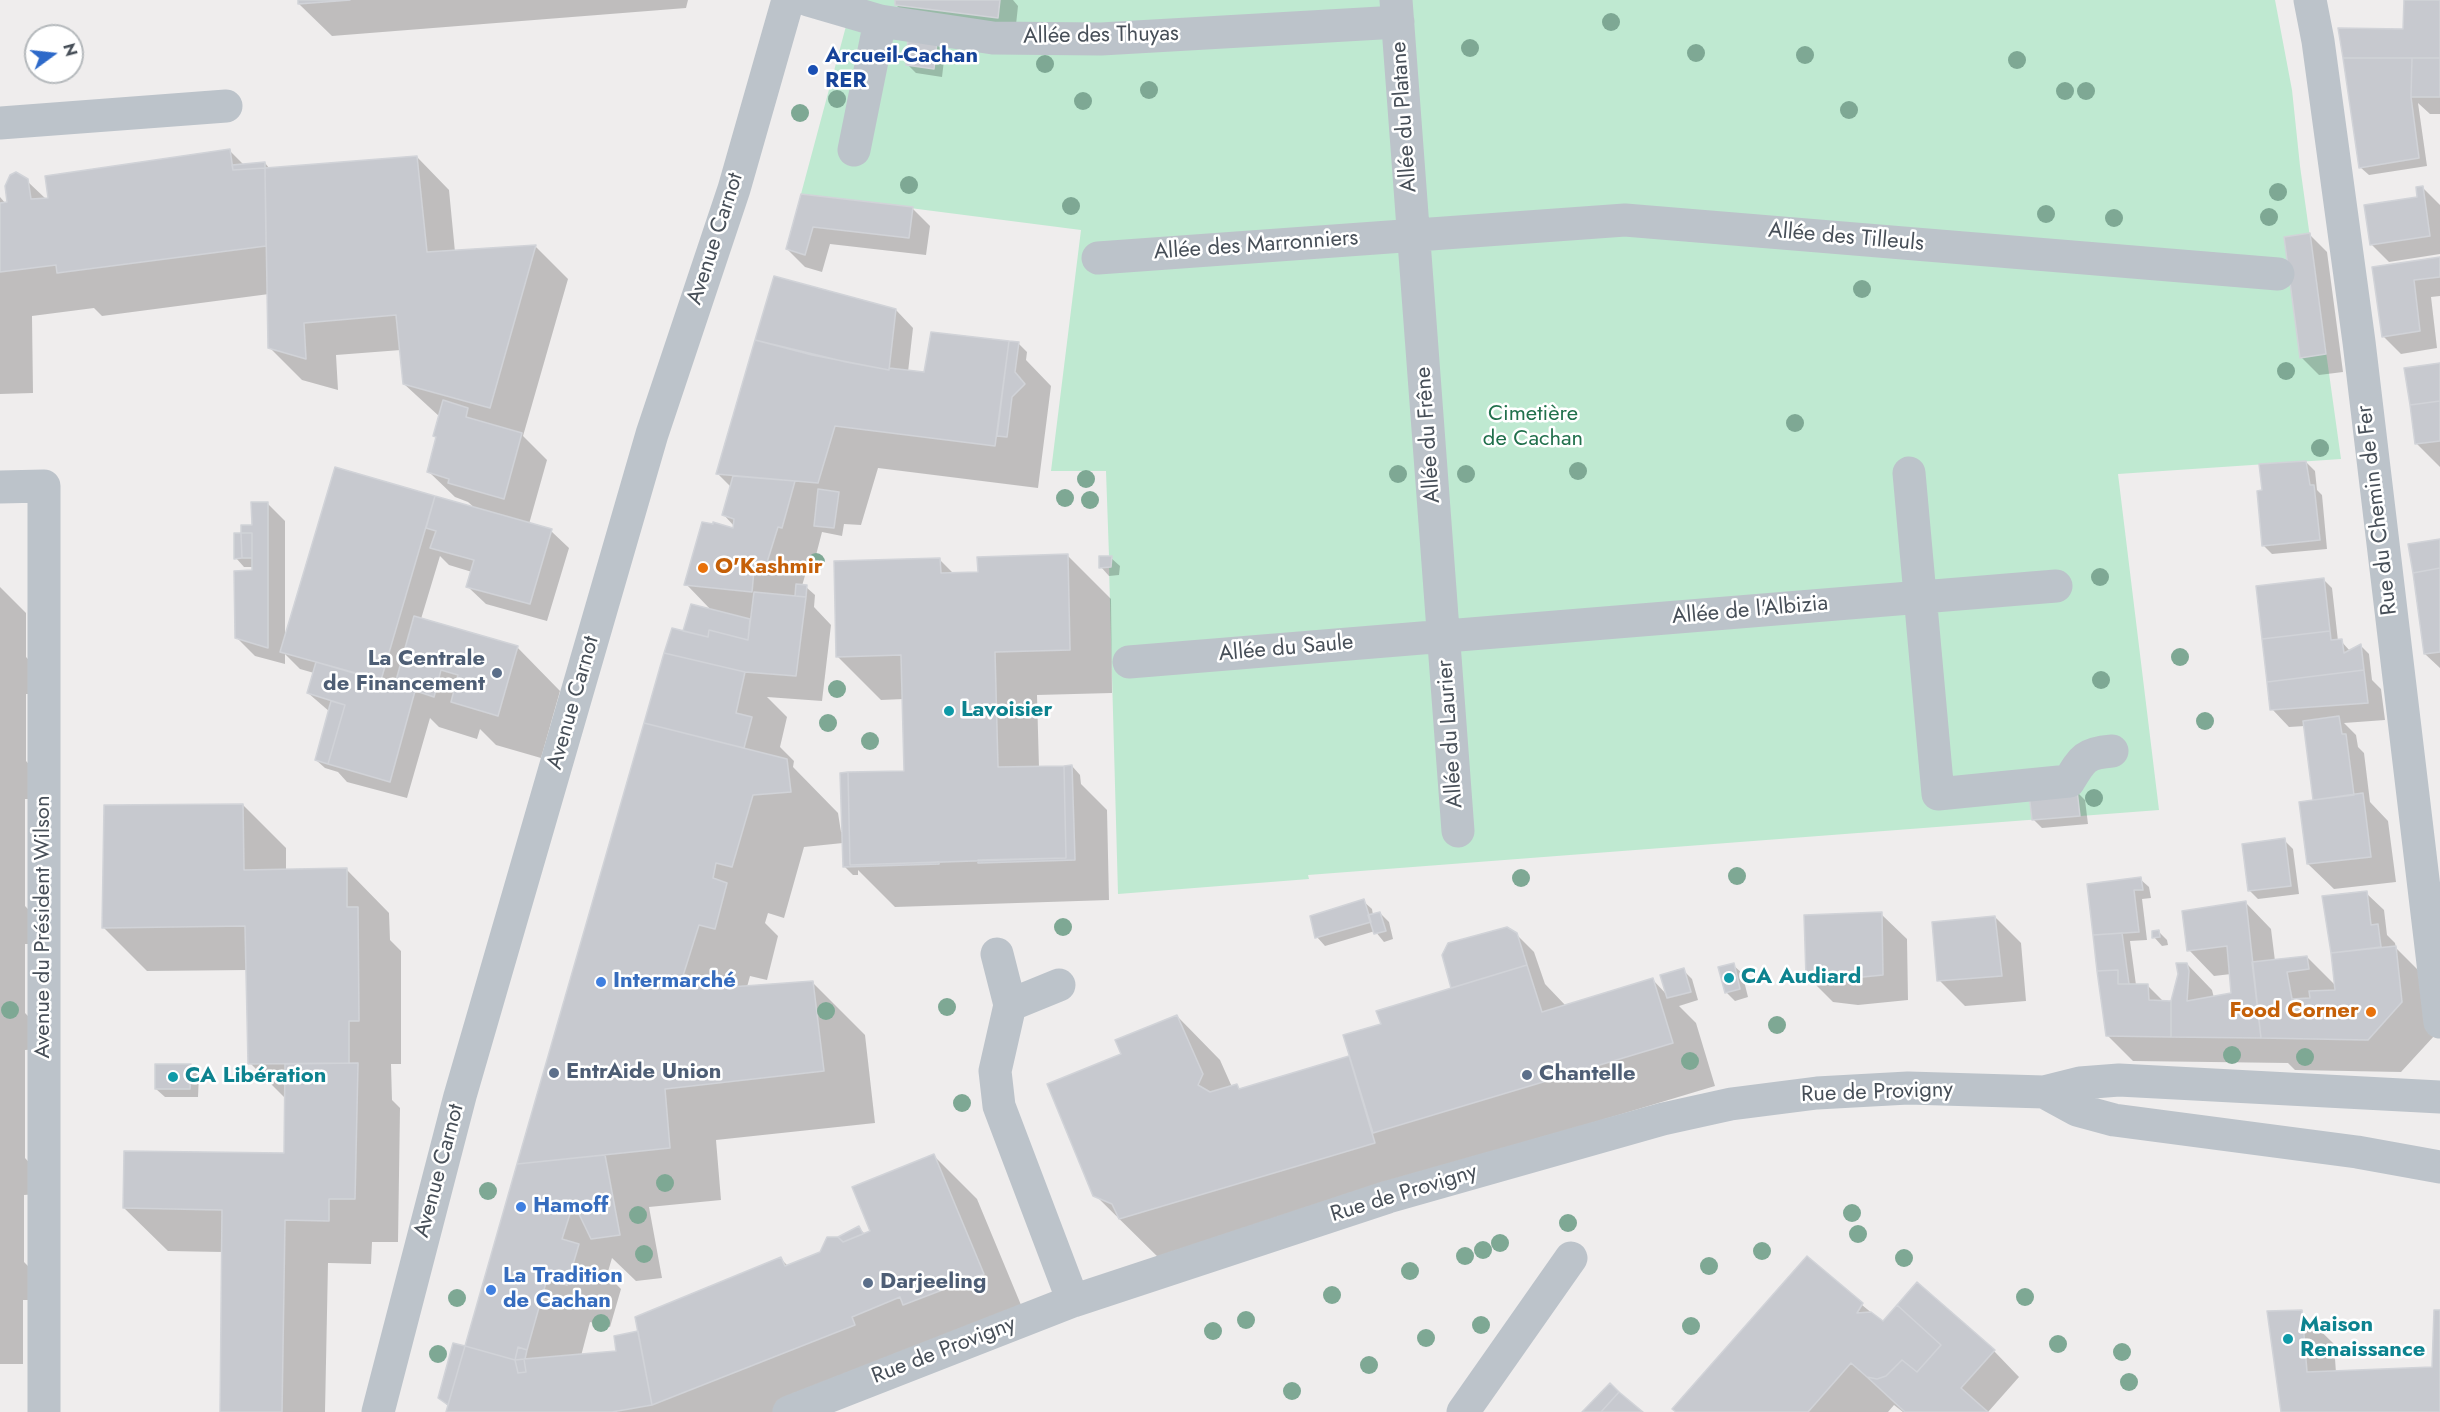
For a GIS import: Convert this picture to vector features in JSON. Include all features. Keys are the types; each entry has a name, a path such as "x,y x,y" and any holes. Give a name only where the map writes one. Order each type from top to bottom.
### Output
{"street":[{"name":"Avenue Carnot","path":"378,1412 460,1096 652,434 734,189 788,0"},
{"name":"Allée des Thuyas","path":"808,0 880,21 993,38 1101,39 1397,11"},
{"name":"Rue du Chemin de Fer","path":"2310,0 2318,41 2359,342 2440,1022"},
{"name":"Allée du Platane","path":"1397,11 1414,234"},
{"path":"854,150 880,21"},
{"path":"0,123 226,105"},
{"name":"Allée des Tilleuls","path":"1414,234 1625,220 2278,274"},
{"name":"Allée des Marronniers","path":"1098,258 1414,234"},
{"name":"Allée du Frêne","path":"1414,234 1444,636"},
{"path":"1909,473 1938,794 2069,781 2079,762 2088,755 2112,751"},
{"name":"Avenue du Président Wilson","path":"0,487 44,486 44,1412"},
{"name":"Allée de l'Albizia","path":"1444,636 2056,586"},
{"name":"Allée du Saule","path":"1129,662 1444,636"},
{"name":"Allée du Laurier","path":"1444,636 1458,831"},
{"path":"997,954 1011,1005 995,1071 999,1106 1073,1301"},
{"path":"1011,1005 1059,985"},
{"name":"Rue de Provigny","path":"789,1412 1073,1301 1388,1197 1663,1119 1731,1104 1816,1093 1908,1088 2044,1092 2080,1083 2119,1080 2440,1097"},
{"name":"Rue de Provigny","path":"2044,1092 2077,1110 2114,1120 2357,1152 2440,1167"},
{"path":"1463,1412 1571,1258"}],"green space":[{"name":"Cimetière de Cachan","path":"853,0 2275,0 2292,90 2300,166 2341,459 2118,474 2159,810 1308,875 1309,879 1118,894 1109,567 1111,567 1112,556 1109,556 1106,471 1051,471 1081,230 801,194"}],"building":[{"path":"298,0 350,0 298,4"},
{"path":"895,0 1000,0 998,18 895,5"},
{"path":"2404,0 2440,0 2440,58 2343,58 2338,28 2403,29"},
{"path":"908,38 937,42 934,69 906,65"},
{"path":"2343,58 2412,58 2411,97 2419,158 2359,168"},
{"path":"2412,58 2440,58 2440,97 2411,97"},
{"path":"230,149 233,170 265,168 266,246 57,273 56,265 0,272 0,203 7,202 5,186 10,175 16,172 28,179 31,199 48,198 45,176"},
{"path":"417,156 427,252 536,245 490,408 403,384 396,315 304,323 306,359 268,348 265,168"},
{"path":"265,162 265,168 233,170 232,165"},
{"path":"2423,186 2430,236 2370,245 2364,205 2417,197 2416,187"},
{"path":"801,194 913,207 909,238 813,227 805,255 786,249"},
{"path":"2310,233 2326,354 2300,358 2284,237"},
{"path":"2440,257 2440,277 2414,280 2420,331 2382,337 2372,267"},
{"path":"774,276 896,309 889,370 812,355 755,340"},
{"path":"931,332 1009,341 995,446 835,426 818,483 716,474 755,340 846,362 889,370 889,368 924,372"},
{"path":"1009,341 1019,342 1015,372 1025,384 1012,397 1007,437 997,436"},
{"path":"2440,363 2440,401 2410,405 2404,368"},
{"path":"443,400 468,408 466,417 522,433 504,499 448,483 449,479 427,472 436,437 433,436"},
{"path":"2440,401 2440,441 2415,444 2410,405"},
{"path":"2306,461 2310,485 2314,485 2320,540 2262,546 2257,491 2262,490 2259,464"},
{"path":"335,467 435,496 381,680 280,652"},
{"path":"733,476 795,481 782,528 778,527 764,572 754,570 752,592 684,585 702,522 713,524 713,522 733,528 734,519 722,515"},
{"path":"818,489 839,492 834,528 814,526"},
{"path":"435,496 552,529 530,604 466,587 474,560 430,548 436,531 426,528"},
{"path":"251,502 268,502 268,648 235,638 234,571 252,570 252,533 241,533 241,525 252,525"},
{"path":"234,533 241,533 242,558 234,559"},
{"path":"241,533 252,533 252,558 242,558"},
{"path":"2440,539 2440,568 2413,573 2408,544"},
{"name":"Lavoisier","path":"1068,554 1070,650 995,652 998,767 1064,766 1066,858 850,865 848,772 904,771 901,655 836,657 834,561 940,558 941,573 978,572 977,557"},
{"path":"1099,556 1112,556 1111,567 1099,568"},
{"path":"2440,568 2440,652 2424,654 2413,573"},
{"path":"2324,578 2330,631 2262,639 2256,586"},
{"path":"796,584 807,585 806,597 795,596"},
{"path":"754,592 806,597 796,676 745,672 664,653 672,628 708,637 709,630 748,640"},
{"path":"691,604 750,619 748,640 709,630 708,637 683,631"},
{"path":"414,616 518,646 498,716 451,702 458,675 441,670 434,697 395,684"},
{"path":"2330,631 2331,640 2342,639 2344,653 2361,644 2364,670 2267,682 2262,639"},
{"path":"664,653 745,672 736,713 752,717 744,748 644,723"},
{"path":"316,662 415,691 390,782 328,764 345,705 307,693"},
{"path":"2364,670 2368,703 2270,710 2267,682"},
{"path":"331,701 345,705 328,764 315,760"},
{"path":"2339,716 2342,734 2346,734 2354,795 2313,800 2303,721"},
{"path":"644,723 787,759 791,792 753,795 732,867 716,863 713,878 727,883 715,929 699,925 682,979 717,988 813,981 824,1071 665,1089 670,1148 517,1164"},
{"path":"1072,765 1075,860 978,863 978,860 1066,858 1064,766"},
{"path":"848,772 850,865 939,862 939,864 843,867 840,773"},
{"path":"2077,790 2080,816 2032,820 2029,794"},
{"path":"2363,793 2371,857 2307,864 2299,802"},
{"path":"243,804 244,870 347,868 347,907 358,907 359,1021 349,1021 349,1063 248,1064 245,926 102,928 104,805"},
{"path":"2285,838 2291,886 2248,891 2242,844"},
{"path":"2141,877 2143,890 2134,890 2139,932 2093,935 2087,884"},
{"path":"2367,891 2371,925 2378,924 2381,947 2331,953 2322,896"},
{"path":"1364,899 1371,922 1315,938 1310,916"},
{"path":"2246,901 2261,1038 2171,1037 2171,1001 2178,974 2176,963 2187,963 2189,971 2187,1001 2231,993 2227,946 2187,951 2182,911"},
{"path":"1380,912 1386,931 1374,934 1368,915"},
{"path":"1882,912 1883,975 1832,980 1806,977 1804,915"},
{"path":"1995,916 2002,976 1937,981 1932,922"},
{"path":"1507,927 1517,933 1527,965 1451,988 1442,955 1448,943"},
{"path":"2159,930 2160,937 2152,938 2152,931"},
{"path":"2122,933 2129,984 2118,984 2118,970 2097,971 2093,935"},
{"path":"2396,946 2402,1002 2368,1040 2261,1038 2252,962 2307,956 2309,969 2287,972 2292,999 2310,998 2309,991 2335,990 2331,953"},
{"name":"CA Audiard","path":"1734,963 1740,989 1725,993 1718,967"},
{"path":"1527,965 1542,1012 1653,978 1673,1043 1373,1133 1343,1035 1381,1024 1376,1011"},
{"path":"1684,968 1691,992 1667,998 1660,975"},
{"path":"2118,970 2118,984 2148,984 2149,1000 2171,1001 2171,1037 2106,1036 2097,971"},
{"path":"1177,1015 1203,1074 1198,1085 1210,1092 1237,1084 1239,1089 1349,1056 1375,1143 1119,1219 1112,1204 1093,1196 1047,1084 1121,1054 1115,1040"},
{"path":"358,1063 355,1199 329,1199 329,1221 285,1220 282,1412 220,1412 222,1210 123,1208 124,1151 284,1153 285,1064"},
{"name":"CA Libération","path":"155,1064 191,1064 190,1089 155,1089"},
{"path":"934,1154 984,1274 903,1305 900,1297 852,1317 855,1325 652,1405 635,1317 781,1257 785,1266 820,1252 827,1237 838,1237 843,1242 870,1231 852,1187"},
{"path":"605,1155 620,1235 591,1239 578,1212 570,1214 562,1239 579,1244 567,1285 547,1279 527,1350 518,1347 515,1360 465,1346 517,1164"},
{"path":"859,1226 863,1234 843,1242 838,1237"},
{"path":"1807,1256 1863,1303 1857,1313 1871,1312 1883,1321 1897,1305 1941,1345 1917,1372 1902,1360 1886,1376 1877,1379 1867,1377 1851,1363 1808,1412 1676,1412 1672,1409"},
{"path":"1917,1282 1995,1350 1961,1388 1988,1412 1905,1412 1867,1377 1877,1379 1886,1376 1902,1360 1917,1372 1941,1345 1897,1305"},
{"name":"Maison Renaissance","path":"2302,1310 2307,1372 2432,1367 2434,1310 2440,1310 2440,1412 2281,1412 2267,1311"},
{"path":"638,1331 652,1405 612,1412 446,1412 465,1346 515,1360 518,1373 526,1372 524,1359 616,1351 614,1336"},
{"path":"453,1343 465,1346 448,1405 438,1398"},
{"path":"518,1347 527,1350 525,1359 515,1360"},
{"path":"524,1359 526,1372 518,1373 515,1360"},
{"path":"1610,1383 1619,1392 1601,1412 1582,1412"},
{"path":"1619,1392 1643,1412 1601,1412"}],"place":[{"name":"Arcueil-Cachan RER","path":"813,70"},
{"name":"O'Kashmir","path":"703,568"},
{"name":"La Centrale de Financement","path":"497,673"},
{"name":"Lavoisier","path":"949,711"},
{"name":"CA Audiard","path":"1729,978"},
{"name":"Intermarché","path":"601,982"},
{"name":"Food Corner","path":"2371,1012"},
{"name":"EntrAide Union","path":"554,1073"},
{"name":"Chantelle","path":"1527,1075"},
{"name":"CA Libération","path":"173,1077"},
{"name":"Hamoff","path":"521,1207"},
{"name":"Darjeeling","path":"868,1283"},
{"name":"La Tradition de Cachan","path":"491,1290"},
{"name":"Maison Renaissance","path":"2288,1339"}]}
